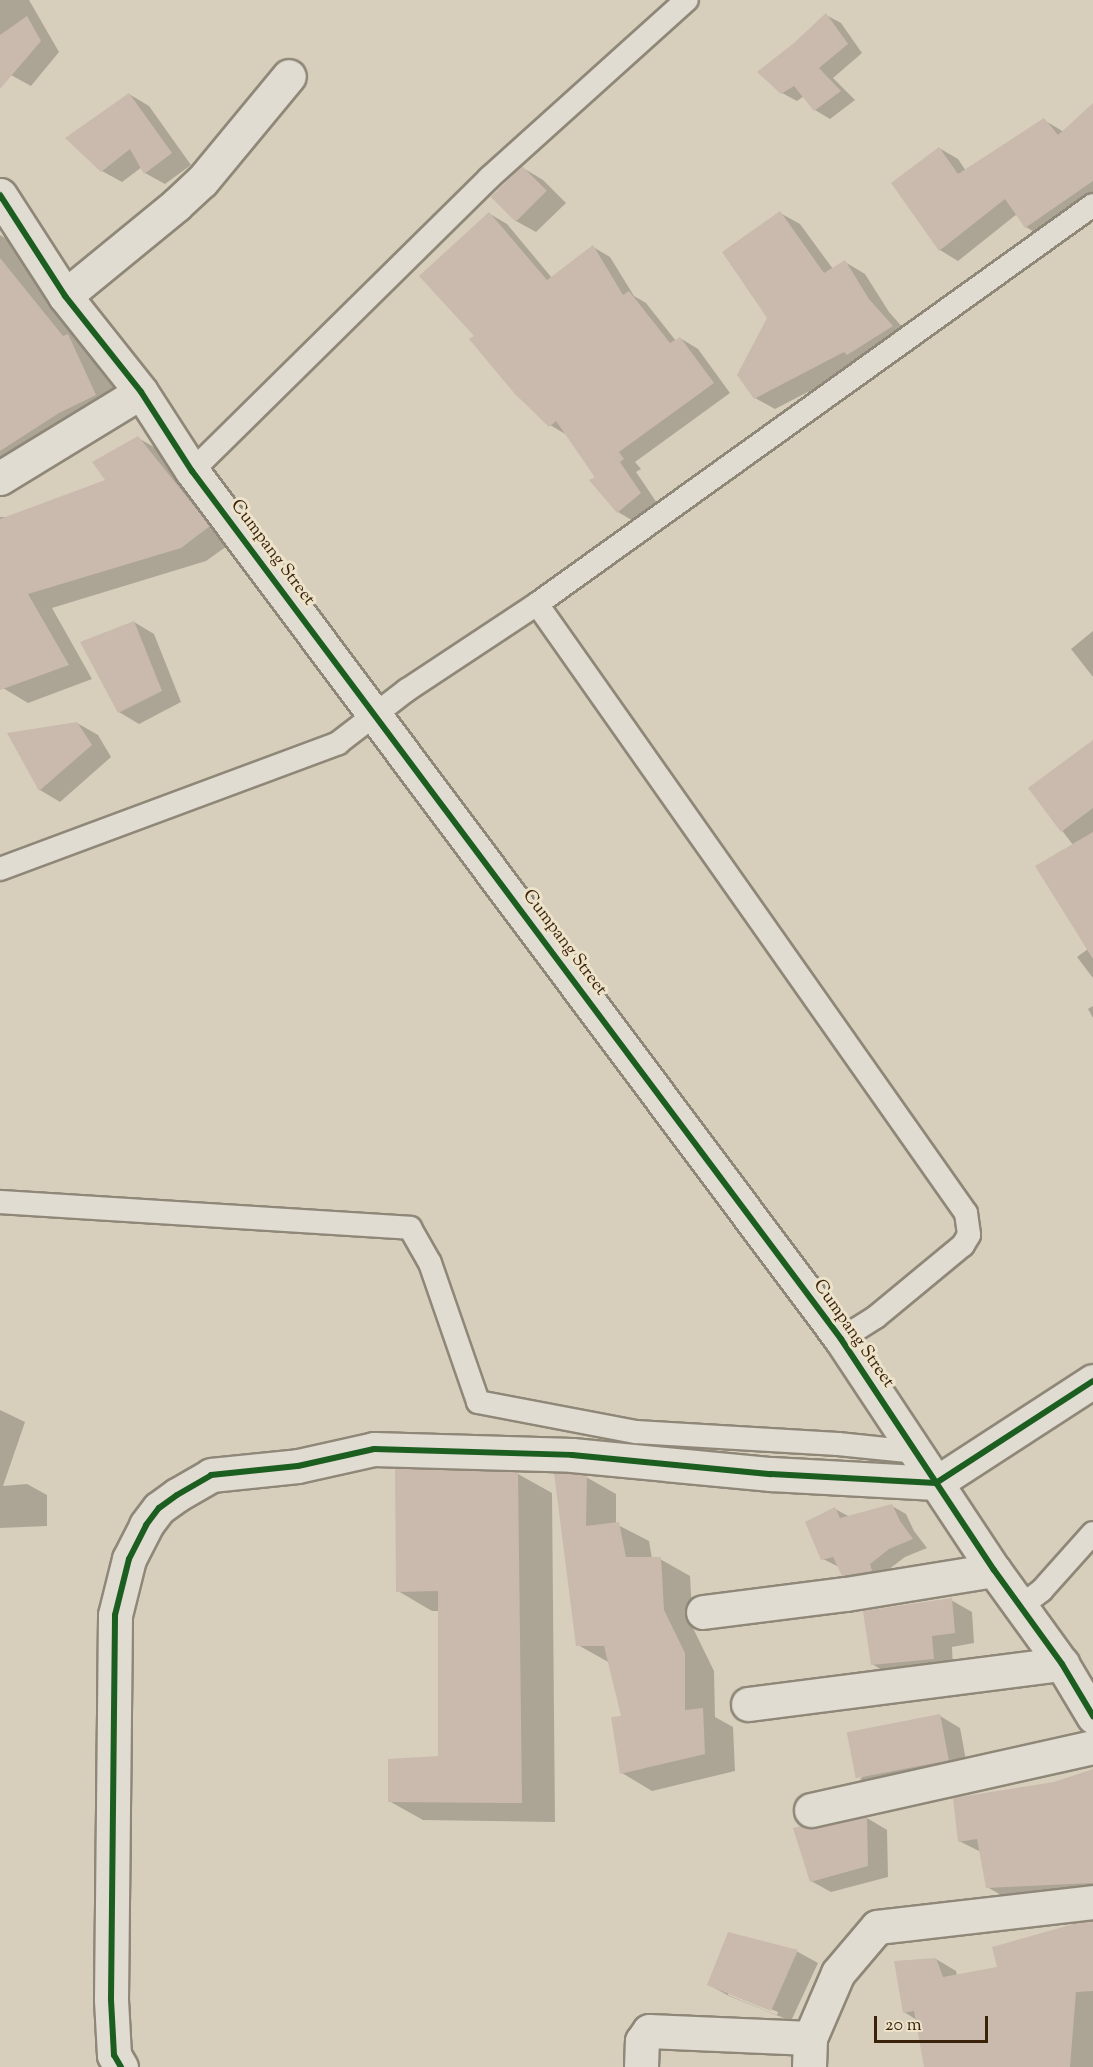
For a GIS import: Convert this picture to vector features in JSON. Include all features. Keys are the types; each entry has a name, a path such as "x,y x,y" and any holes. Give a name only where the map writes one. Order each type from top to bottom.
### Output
{"street":[{"path":"65,296 176,205 201,181 289,76"},
{"name":"Cumpang Street","path":"0,195 65,296 141,392 192,471 841,1339 994,1570 1062,1664 1093,1715"},
{"path":"0,478 141,392"},
{"path":"121,2067 114,2055 111,1999 115,1615 129,1560 146,1525 159,1508 211,1475 298,1466 374,1449 572,1455 771,1474 936,1483 1093,1381"},
{"path":"704,1612 846,1594 994,1570"},
{"path":"748,1704 1062,1664"},
{"path":"811,1810 1093,1747"},
{"path":"641,2067 642,2041 649,2031 810,2053 838,1973 877,1927 1093,1902"}],"lane":[{"path":"192,471 489,178 687,0"},
{"path":"0,869 338,743 537,604 1093,205"},
{"path":"537,604 966,1213 969,1235 963,1245 876,1317 841,1339"},
{"path":"0,1202 410,1228 430,1263 478,1402 636,1432 838,1444 915,1452"},
{"path":"1021,1606 1042,1590 1093,1533"}],"building":[{"path":"826,13 848,44 819,68 841,91 814,111 794,86 781,94 757,72 794,43"},
{"path":"27,16 41,41 0,89 0,35"},
{"path":"129,93 172,153 144,174 130,149 101,172 65,138"},
{"path":"1093,103 1093,181 1025,228 1005,199 939,251 891,183 939,147 958,174 1044,118 1058,135"},
{"path":"522,166 547,191 516,222 491,197"},
{"path":"780,211 824,273 845,260 869,299 893,326 847,355 844,352 754,399 737,375 767,318 722,252"},
{"path":"489,212 547,280 593,245 623,295 629,291 670,343 680,337 714,383 619,452 624,459 620,462 641,493 617,513 589,480 595,477 556,421 549,427 514,393 469,339 474,336 419,276"},
{"path":"0,258 63,336 68,334 96,395 59,413 0,451"},
{"path":"138,436 210,526 181,548 28,594 69,665 0,690 0,519 105,480 92,462"},
{"path":"134,621 162,691 118,713 80,642"},
{"path":"77,722 92,745 39,791 7,733"},
{"path":"1093,740 1093,808 1061,832 1028,788"},
{"path":"1093,832 1093,959 1035,866"},
{"path":"395,1468 518,1472 522,1803 388,1802 388,1759 438,1756 438,1591 396,1592"},
{"path":"554,1473 587,1475 586,1526 619,1522 626,1557 661,1557 664,1610 685,1653 685,1710 703,1708 705,1754 620,1774 611,1717 621,1716 604,1646 576,1646"},
{"path":"892,1504 900,1521 913,1539 889,1549 870,1564 872,1571 842,1576 833,1557 821,1560 805,1522 835,1507 840,1518"},
{"path":"952,1598 955,1633 932,1636 934,1659 871,1665 863,1611"},
{"path":"940,1714 949,1760 856,1778 847,1732"},
{"path":"1093,1769 1093,1883 986,1888 977,1839 958,1842 953,1798 1054,1782"},
{"path":"867,1817 868,1866 810,1882 793,1828 802,1826 815,1828"},
{"path":"1093,1921 1093,1991 1076,1992 1070,2067 924,2067 914,2011 903,2013 894,1961 936,1958 943,1977 997,1967 992,1947 1077,1923"},
{"path":"728,1932 798,1950 771,2011 707,1985"}],"cycle path":[{"path":"0,195 65,296 141,392 192,471 841,1339 994,1570 1062,1664 1093,1716"},
{"path":"121,2067 114,2055 111,1999 115,1615 129,1559 146,1525 159,1508 177,1495 211,1475 298,1466 374,1449 572,1455 771,1474 936,1483 1093,1381"}]}
